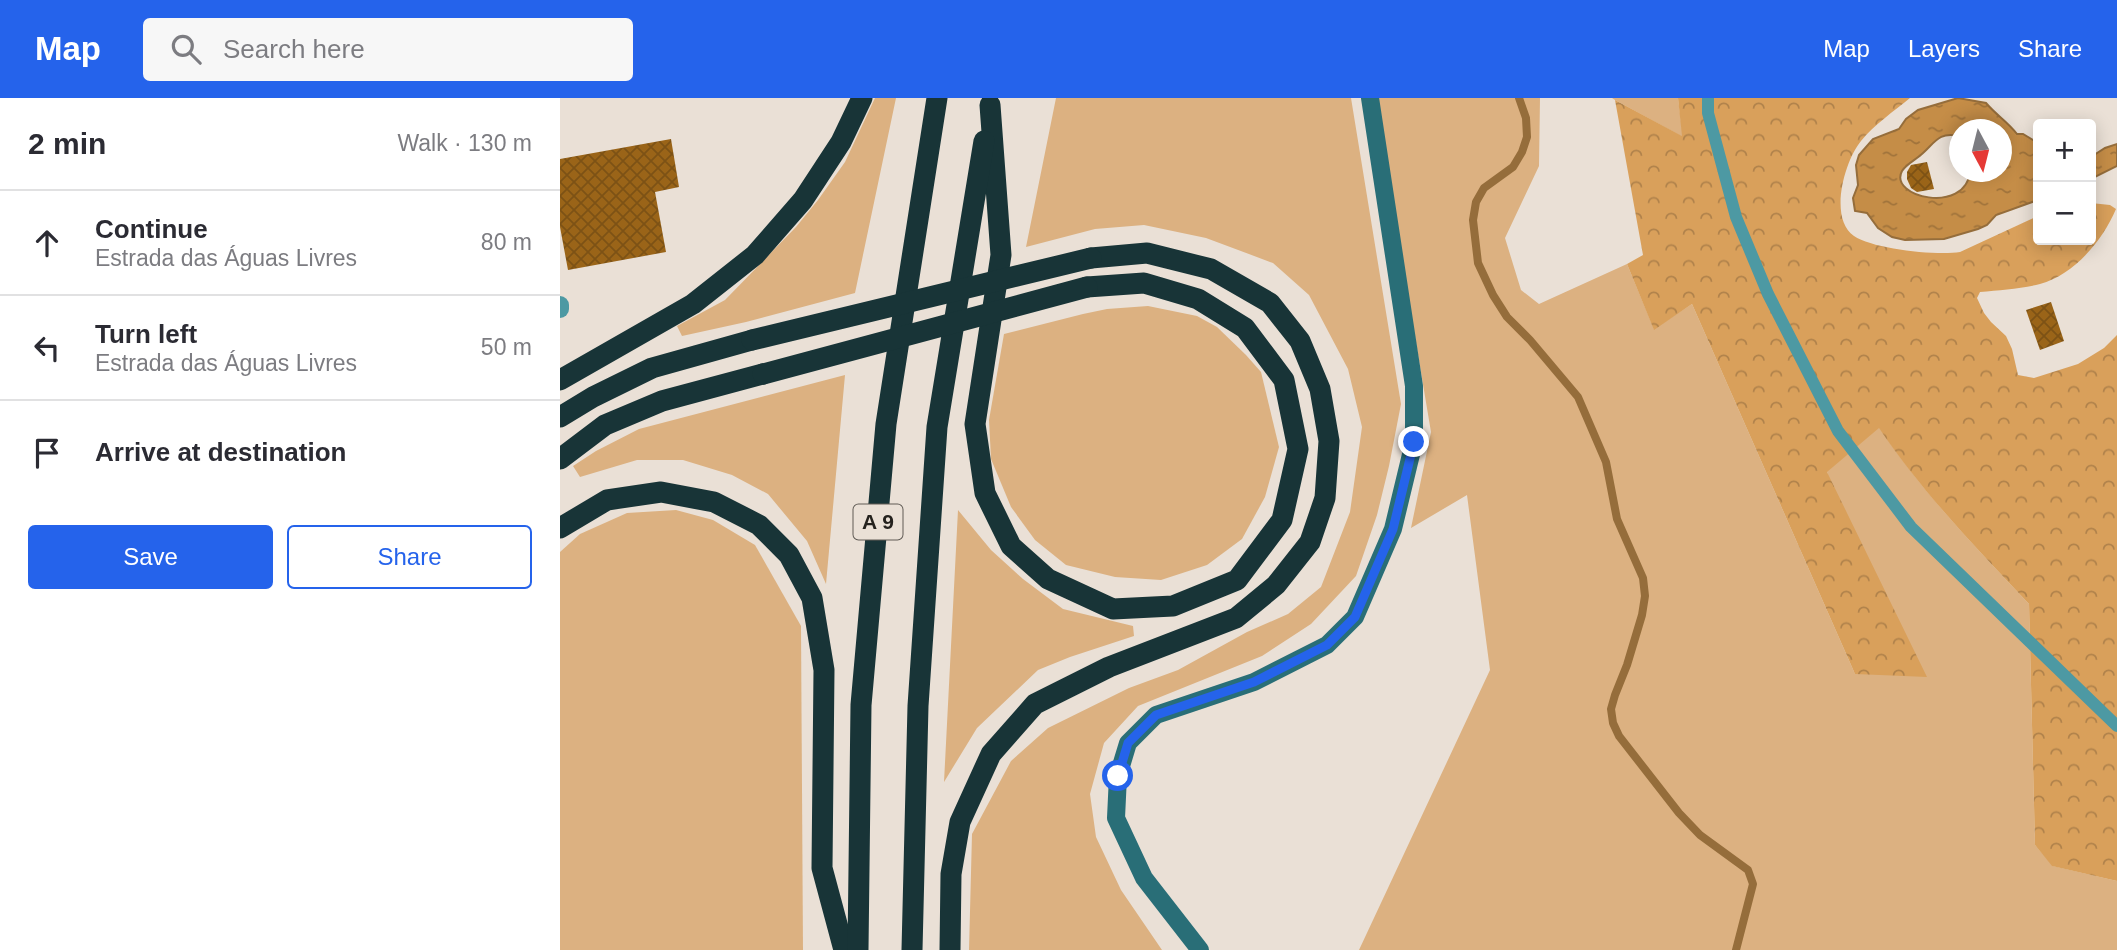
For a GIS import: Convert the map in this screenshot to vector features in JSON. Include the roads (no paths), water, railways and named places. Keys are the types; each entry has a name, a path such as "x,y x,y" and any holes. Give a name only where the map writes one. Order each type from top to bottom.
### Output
{"highway":[{"path":"560,380 693,304 755,255 803,200 841,142 862,98"},
{"name":"A 9","path":"858,950 861,705 886,424 937,98"},
{"path":"560,459 604,425 662,401 763,374 1087,287 1144,283 1198,299 1245,328 1284,380 1298,449 1282,520 1237,580 1172,606 1113,609 1048,579 1011,546 985,493 975,424 1001,255 990,102"},
{"name":"A 9","path":"912,950 918,706 937,427 990,102"},
{"path":"560,417 593,397 652,368 752,340 1091,258 1147,253 1211,268 1270,303 1300,341 1320,389 1329,441 1325,498 1310,542 1276,585 1236,618 1109,667 1035,704 991,754 960,822 951,874 950,950"},
{"path":"560,528 607,500 661,492 714,502 759,525 789,555 812,598 824,670 822,868 844,950"}],"main road":[{"path":"1200,950 1144,878 1121,830 1116,818 1118,776 1128,743 1156,715 1254,682 1327,645 1355,617 1393,529 1414,442 1414,386 1370,98"}],"lane":[{"path":"1707,98 1708,113 1736,216 1768,294 1838,431 1911,527 2117,726"}],"water":[{"path":"1958,98 1986,103 2003,119 1949,119 1949,135 1935,141 1902,171 1901,180 1906,188 1916,194 1943,197 1955,194 1966,182 2012,182 2012,128 2017,134 2023,134 2033,140 2033,202 1996,215 1987,225 1978,229 1944,239 1905,240 1892,237 1878,228 1867,213 1855,211 1853,198 1858,185 1856,165 1859,155 1873,139 1899,129 1906,119 1918,110"},
{"path":"2117,144 2117,166 2096,176 2096,154"}],"waterway":[{"path":"1519,98 1526,118 1527,137 1513,167 1484,188 1476,202 1473,220 1478,263 1507,317 1578,397 1606,462 1617,519 1643,578 1645,596 1627,665 1611,709 1613,723 1619,736 1679,813 1700,835 1748,870 1753,884 1736,950"}]}
